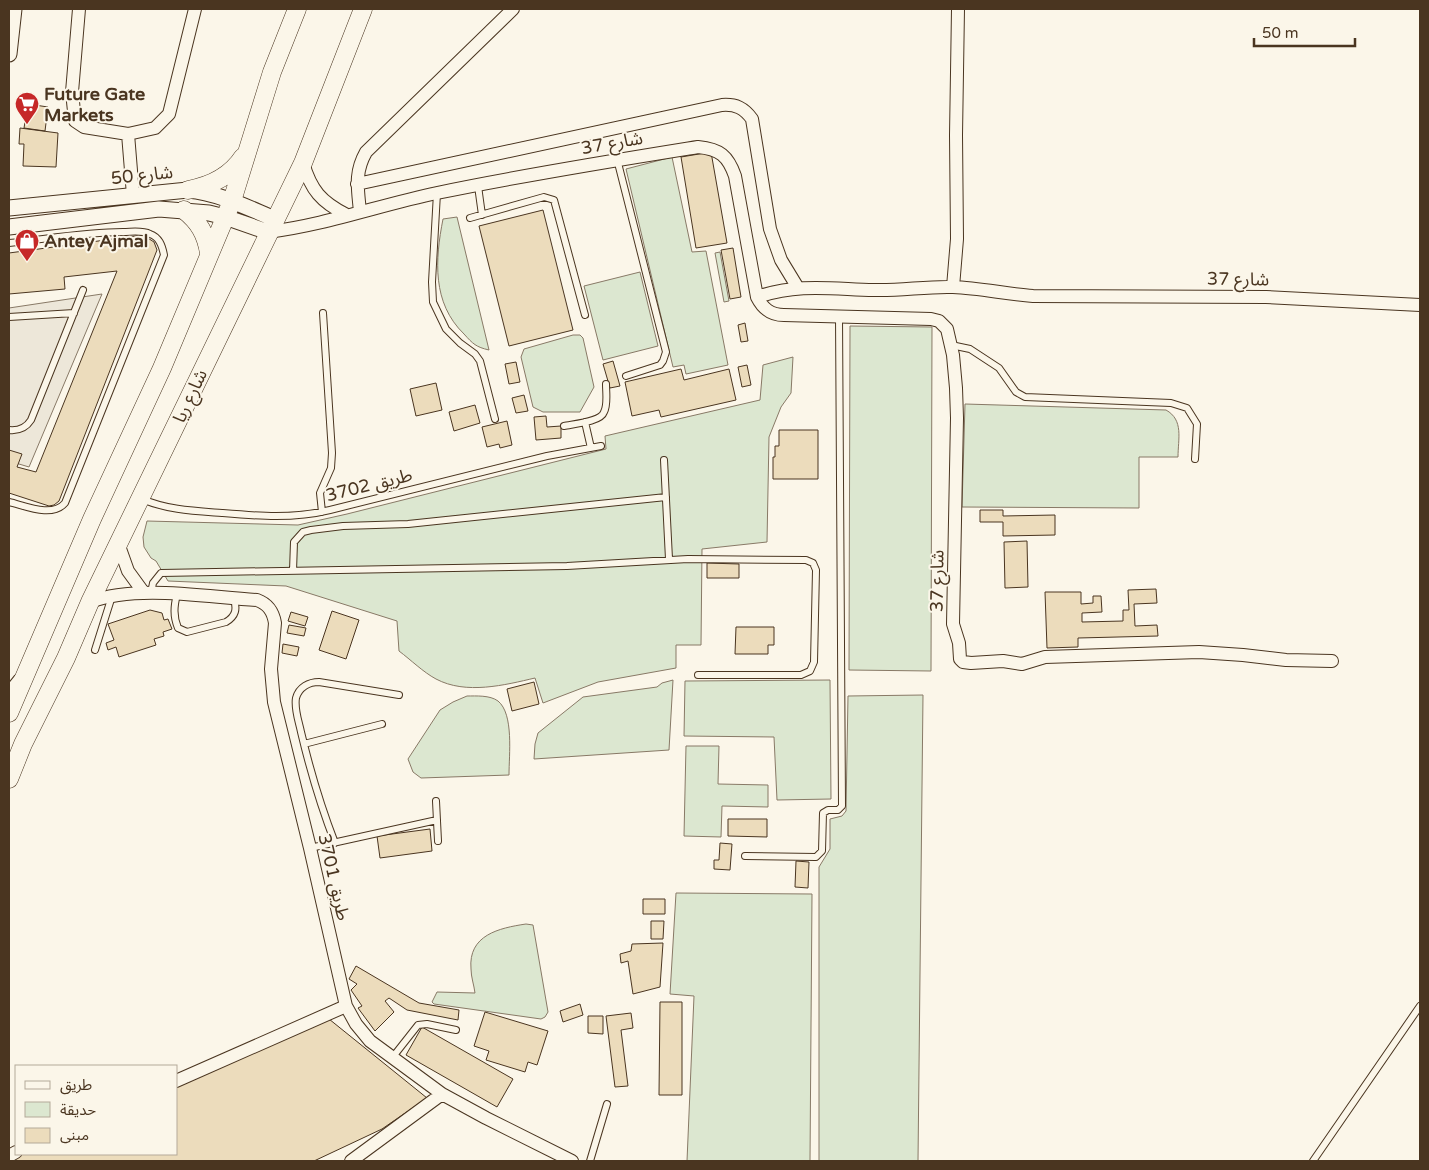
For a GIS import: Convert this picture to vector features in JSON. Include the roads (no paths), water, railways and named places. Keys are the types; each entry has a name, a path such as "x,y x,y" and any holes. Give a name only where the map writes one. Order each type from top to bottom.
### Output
{"main road":[{"name":"شارع ريا","path":"9,712 96,511 162,368 228,209 272,72 297,9"},
{"name":"شارع ريا","path":"9,779 23,744 66,658 118,543 303,163 363,9"},
{"path":"188,190 205,186 222,178 240,162 251,141"},
{"path":"184,210 192,216 204,233 209,253"}],"street":[{"path":"9,54 14,9"},
{"path":"79,9 72,92 75,121 84,127 128,134 155,128 168,114 195,9"},
{"path":"360,212 357,184 359,163 366,152 373,143 513,9"},
{"path":"953,287 957,239 958,9"},
{"path":"357,184 713,107 731,105 740,107 747,112 755,127 770,229 781,260 798,288"},
{"path":"128,134 133,195"},
{"name":"شارع 37","path":"271,226 308,226 436,193 618,160 698,147 711,148 722,154 731,164 735,176 757,297 764,309 777,315 935,319 945,326 951,346 957,418 953,624 959,643 960,659 963,662 1003,660 1022,664 1046,657 1199,652 1286,660 1332,661"},
{"path":"303,163 308,180 318,195 331,207 347,215"},
{"name":"شارع 50","path":"9,208 188,190 210,193 228,209 271,226"},
{"name":"شارع 50","path":"9,227 159,209 228,209"},
{"name":"شارع 37","path":"757,297 777,291 798,288 887,290 953,287 1033,296 1266,297 1420,305"},
{"path":"118,543 128,571 148,593"},
{"name":"طريق 3701","path":"90,602 112,595 148,593 257,600 267,606 274,616 275,628 271,669 274,702 346,1006 364,1034 392,1058 442,1094 572,1161"},
{"path":"178,1080 346,1006"},
{"path":"351,1161 442,1094"}],"lane":[{"path":"618,160 666,352 660,365 626,376"},
{"path":"478,186 482,215"},
{"path":"436,193 432,282 433,302 446,329 475,354 480,361 495,419"},
{"path":"470,218 544,197 554,200 585,315"},
{"path":"9,243 95,233 143,232 151,234 158,239 164,255 65,503 58,509 49,511 9,502"},
{"path":"9,430 20,429 31,420 83,290"},
{"path":"9,318 74,313"},
{"path":"322,313 332,454 330,468 320,493 322,512"},
{"path":"745,856 816,857 822,851 823,812 838,810 842,806 839,316"},
{"path":"951,346 970,349 1000,368 1016,392 1025,397 1157,402 1171,403 1186,408 1197,424 1196,459"},
{"path":"564,426 597,419 603,415 606,384"},
{"path":"585,422 591,448"},
{"name":"طريق 3702","path":"140,499 168,508 273,517 302,515 322,512 539,458 601,446"},
{"path":"664,460 669,559"},
{"path":"293,571 294,542 303,532 311,530 343,526 408,524 666,497"},
{"path":"148,593 160,574 567,566 669,559 806,560 813,563 816,570 814,662 810,671 801,675 698,675"},
{"path":"177,594 174,608 175,621 178,628 187,632 193,632 231,620 236,610 234,599"},
{"path":"96,650 112,595"},
{"path":"9,688 29,665"},
{"path":"335,843 323,810 304,744 296,710 296,699 300,690 309,684 319,682 399,695"},
{"path":"304,744 382,724"},
{"path":"436,801 438,841"},
{"path":"310,848 437,820"},
{"path":"1313,1161 1420,1006"},
{"path":"392,1058 415,1028 421,1024 456,1030"},
{"path":"590,1161 607,1104"}],"place":[{"name":"Future Gate Markets","path":"27,125"},
{"name":"Antey Ajmal","path":"27,262"}]}
